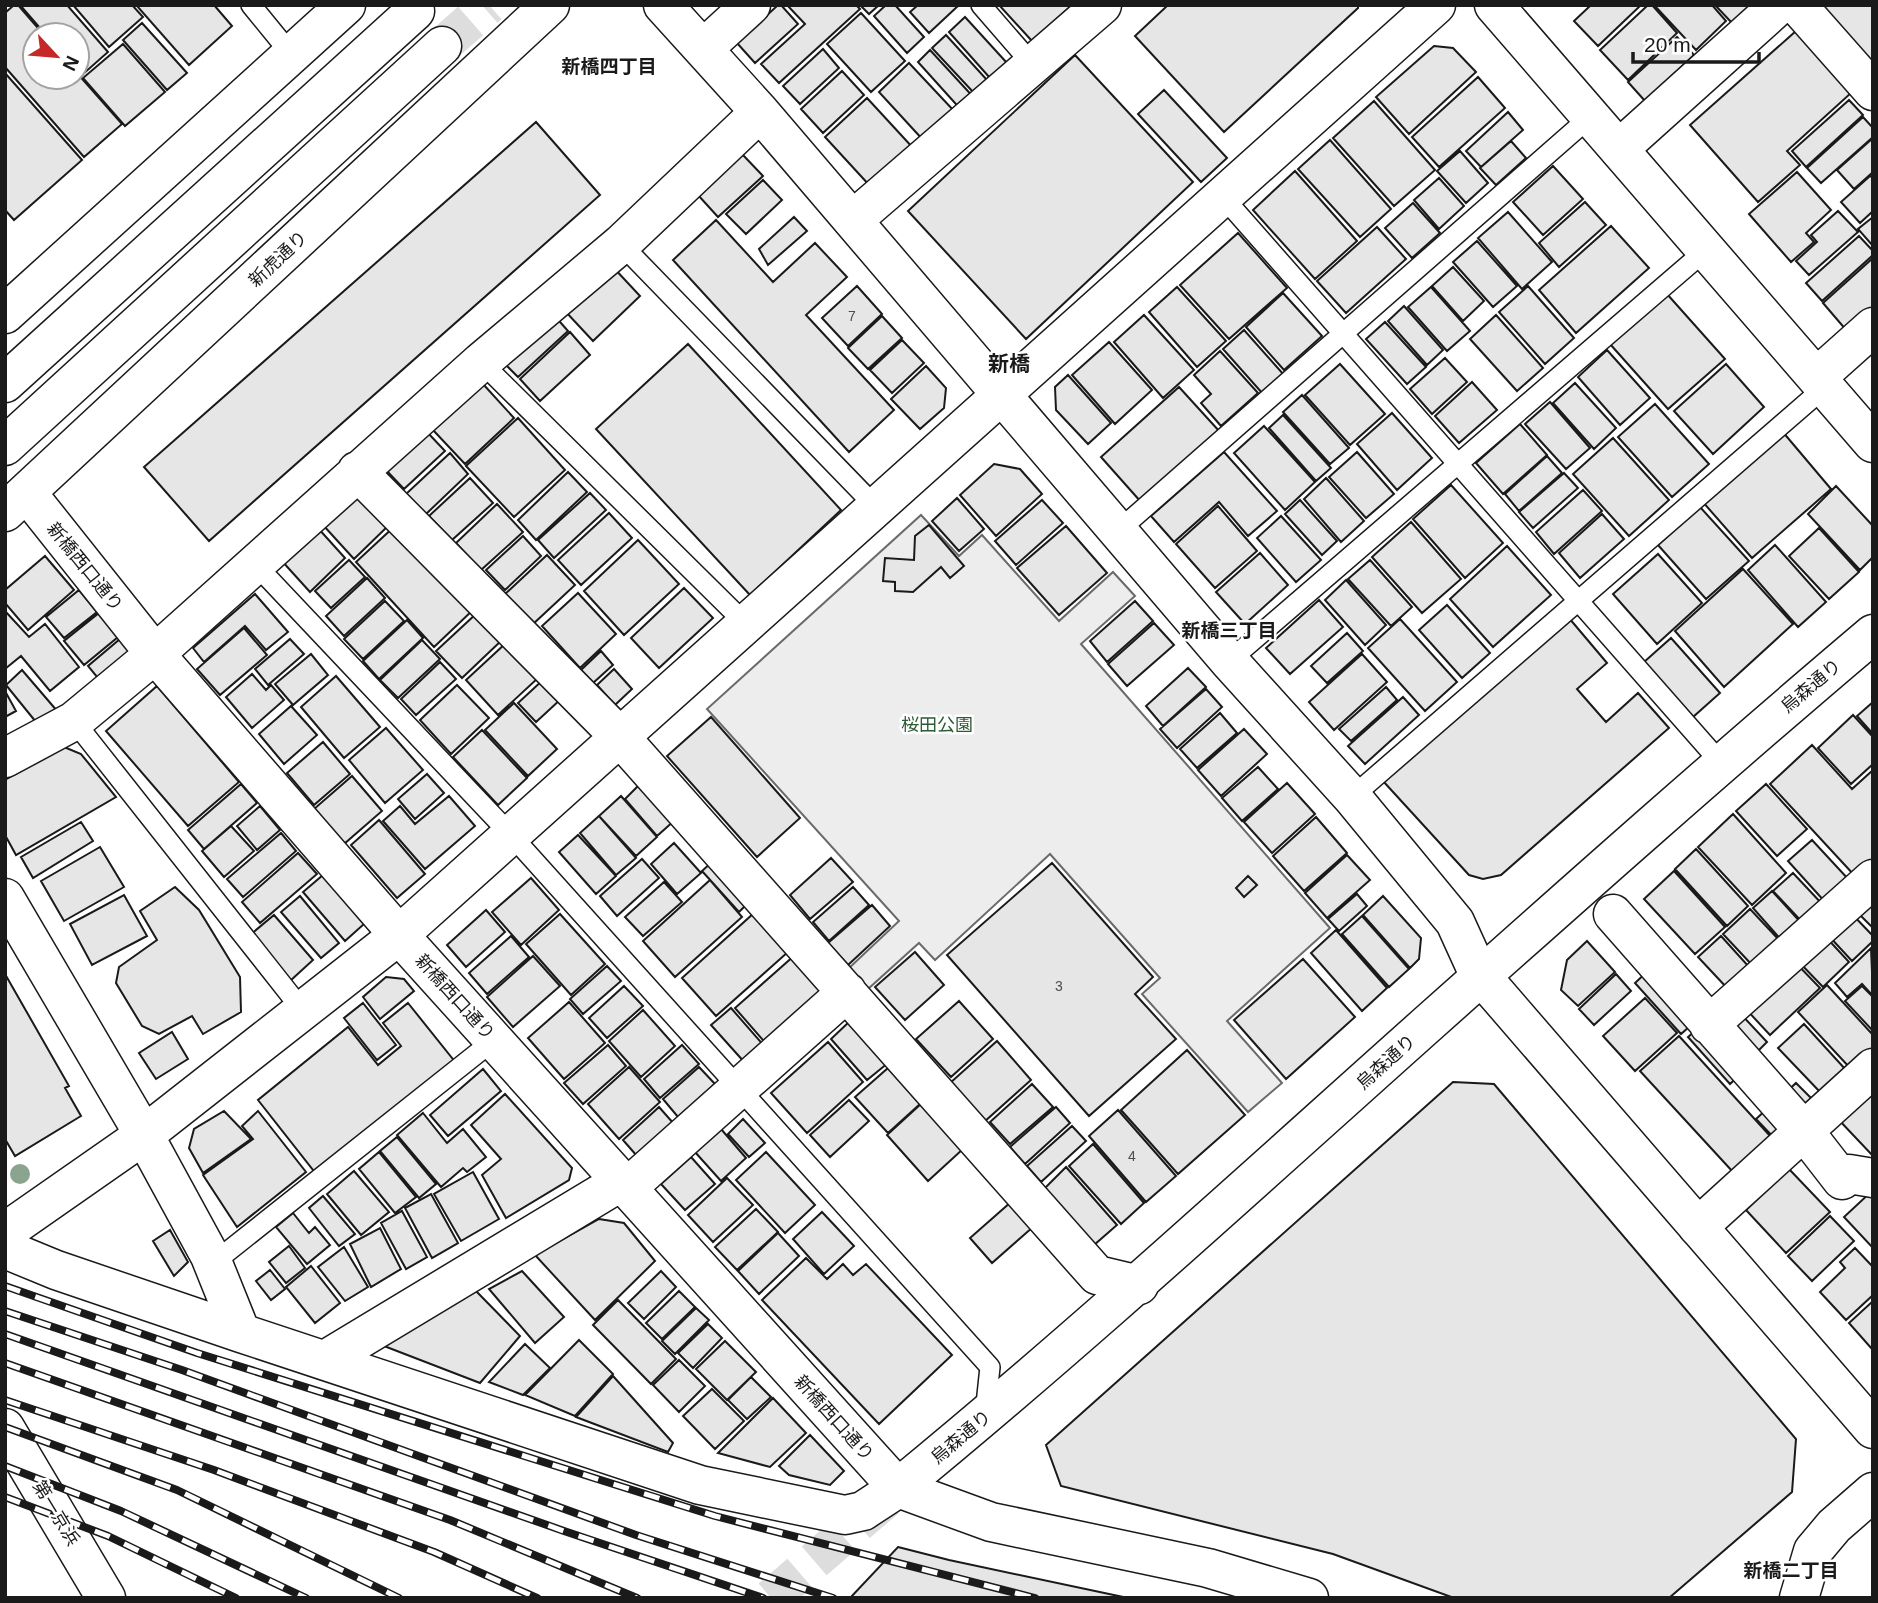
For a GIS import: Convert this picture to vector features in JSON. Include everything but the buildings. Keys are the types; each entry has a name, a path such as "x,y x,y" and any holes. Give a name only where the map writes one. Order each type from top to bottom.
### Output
{"main road":[{"path":"5,314 346,5"},
{"name":"新虎通り","path":"16,503 550,5"},
{"path":"663,5 760,112 1228,661 1352,797 1455,922 1482,977 1873,1429"},
{"path":"703,49 751,5"},
{"path":"853,220 1102,5"},
{"path":"5,1232 144,1135 399,935 1436,5"},
{"path":"1494,5 1873,443"},
{"path":"1619,149 1779,5"},
{"path":"1797,5 1873,91"},
{"path":"5,383 415,11"},
{"path":"5,446 442,46"},
{"path":"5,758 74,721 155,653 481,362 621,244 760,112"},
{"path":"1821,382 1873,327"},
{"path":"357,471 620,737 1097,1275 1139,1285"},
{"name":"新橋西口通り","path":"16,503 155,653 399,935 898,1488"},
{"name":"烏森通り","path":"5,1249 57,1270 241,1333 700,1485 845,1515 863,1511 898,1488 985,1417 1139,1285 1721,763 1873,634"},
{"path":"1709,1025 1873,879"},
{"path":"5,898 144,1135 212,1264 241,1333"},
{"path":"1613,914 1804,1130 1842,1180 1849,1174 1873,1178"},
{"path":"325,1360 625,1184 847,992"},
{"path":"1698,1227 1873,1068"},
{"name":"第一京浜","path":"5,1428 106,1598"},
{"path":"898,1488 991,1522 1208,1568 1308,1598"},
{"path":"1799,1598 1813,1551 1833,1526 1873,1492"}],"lane":[{"path":"251,5 292,54"},
{"path":"981,5 1033,65"},
{"path":"1118,531 1590,117"},
{"path":"1223,197 1721,763"},
{"path":"621,244 876,507"},
{"path":"1228,661 1706,250"},
{"path":"481,362 746,624"},
{"path":"1352,797 1579,600 1821,382"},
{"path":"255,564 510,835 990,1367 985,1417"},
{"path":"74,721 303,1011"},
{"path":"212,1264 494,1040"}],"green space":[{"name":"桜田公園","path":"921,515 959,556 982,535 1059,621 1113,572 1135,596 1081,644 1330,928 1227,1021 1282,1083 1248,1112 1142,994 1160,978 1050,854 935,960 919,943 868,989 848,969 899,921 707,709"}],"tunnel":[{"path":"442,46 489,5"},
{"path":"771,1598 886,1499"}],"railway":[{"path":"5,1286 197,1353 715,1516 1035,1598"},
{"path":"5,1311 182,1370 636,1535 833,1598"},
{"path":"5,1334 564,1531 763,1598"},
{"path":"5,1363 450,1520 637,1598"},
{"path":"5,1400 214,1470 434,1552 537,1598"},
{"path":"5,1427 177,1490 399,1598"},
{"path":"5,1466 121,1511 306,1598"},
{"path":"5,1497 108,1536 236,1598"}],"district":[{"name":"新橋四丁目","path":"609,66"},
{"name":"新橋","path":"1009,363"},
{"name":"新橋三丁目","path":"1229,630"},
{"name":"新橋二丁目","path":"1791,1570"}]}
